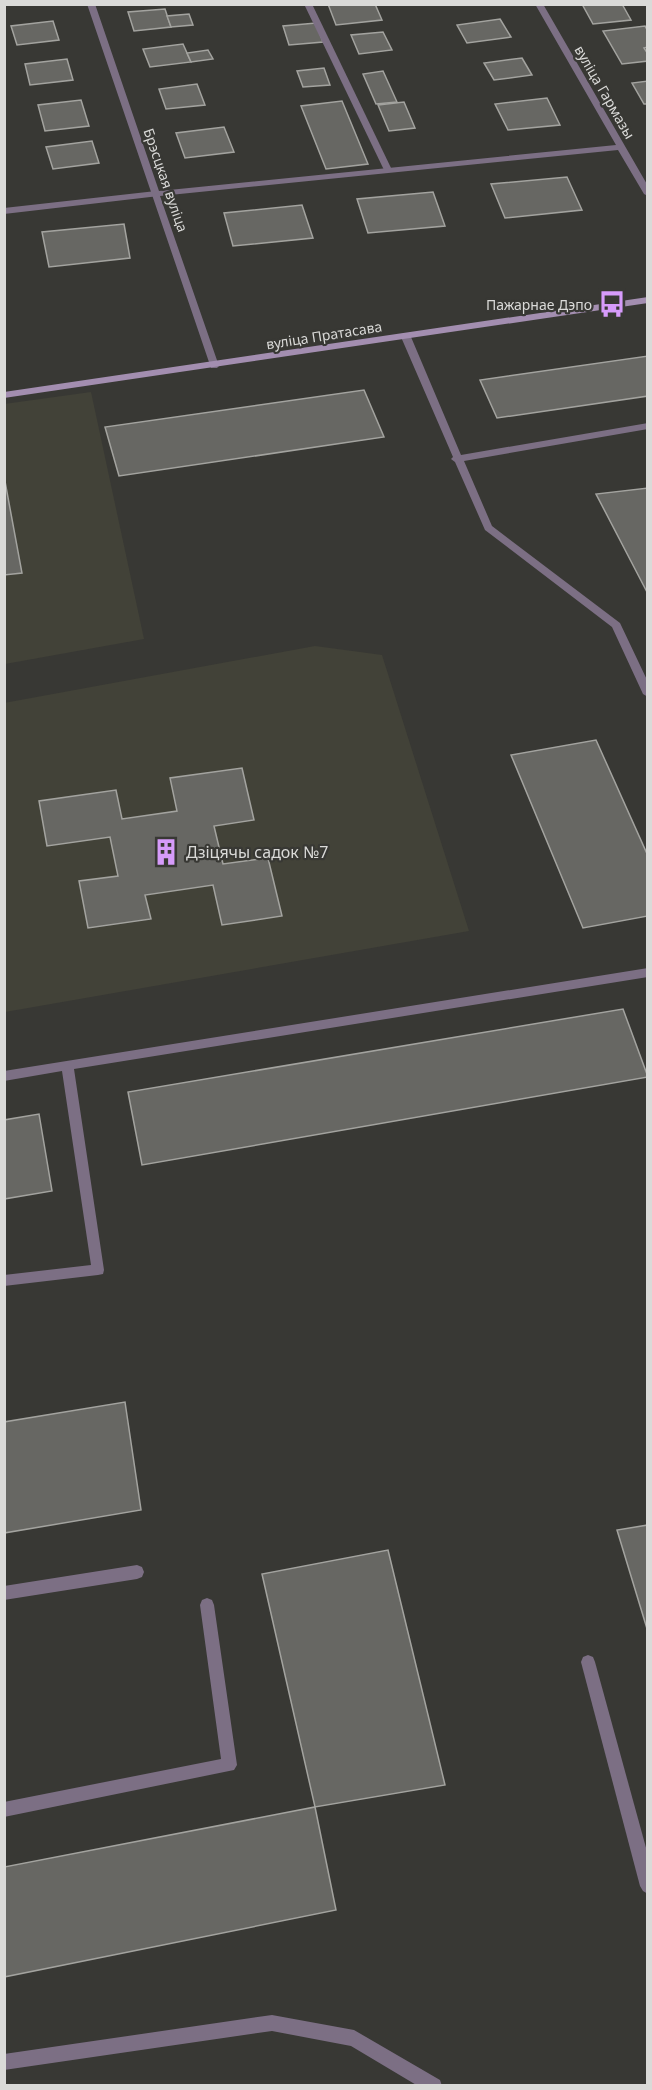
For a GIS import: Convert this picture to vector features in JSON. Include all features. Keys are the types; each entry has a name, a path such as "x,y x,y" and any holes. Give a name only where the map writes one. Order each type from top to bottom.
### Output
{"main road":[{"name":"вуліца Пратасава","path":"4,395 214,366 648,300"}],"street":[{"name":"Брэсцкая вуліца","path":"91,4 214,366"},
{"path":"308,4 387,170"},
{"name":"вуліца Гармазы","path":"539,4 648,194"},
{"path":"4,211 621,147"},
{"path":"406,337 456,459 488,528 616,625 648,694"},
{"path":"456,459 648,426"},
{"path":"4,1076 648,972"},
{"path":"4,1281 98,1270 67,1066"},
{"path":"4,1593 137,1572"},
{"path":"4,1810 229,1766 207,1605"},
{"path":"588,1662 648,1886"},
{"path":"4,2062 272,2023 354,2038 434,2085"}],"shaded area":[{"path":"91,392 144,639 5,664 4,404"},
{"path":"315,646 382,655 469,931 5,1012 4,703"}],"building":[{"path":"328,4 375,4 382,20 336,25"},
{"path":"582,4 622,4 631,20 593,24"},
{"path":"165,9 171,27 134,31 128,12"},
{"path":"189,14 193,25 171,27 167,16"},
{"path":"500,19 511,37 467,43 457,25"},
{"path":"53,21 59,40 17,45 11,26"},
{"path":"316,23 323,42 289,45 283,26"},
{"path":"645,26 648,31 648,47 644,48 648,54 648,61 622,64 603,31"},
{"path":"383,32 392,50 359,54 351,35"},
{"path":"183,44 191,62 150,67 143,49"},
{"path":"208,50 213,59 191,62 187,53"},
{"path":"522,58 532,75 494,80 484,63"},
{"path":"67,59 73,80 30,85 25,64"},
{"path":"324,68 330,85 303,87 297,71"},
{"path":"383,71 397,102 376,104 363,74"},
{"path":"648,81 648,104 644,104 632,83"},
{"path":"197,84 205,105 166,109 159,89"},
{"path":"547,98 560,125 508,130 495,104"},
{"path":"81,100 89,126 45,131 38,105"},
{"path":"342,101 368,164 326,169 301,106"},
{"path":"404,102 415,128 389,131 378,105"},
{"path":"224,127 234,152 185,158 176,133"},
{"path":"92,141 99,163 53,169 46,147"},
{"path":"567,177 582,210 505,218 491,184"},
{"path":"433,192 445,226 368,233 357,199"},
{"path":"302,205 313,238 233,246 224,213"},
{"path":"124,224 130,258 49,267 42,232"},
{"path":"648,356 648,396 497,418 480,380"},
{"path":"364,390 384,437 119,476 105,427"},
{"path":"4,476 22,573 4,575"},
{"path":"648,488 648,594 596,494"},
{"path":"596,740 648,856 648,916 583,928 511,755"},
{"name":"Дзіцячы садок №7","path":"242,768 254,820 214,826 223,864 268,858 282,916 222,925 213,885 145,895 151,919 88,928 79,881 118,876 110,837 47,846 39,801 116,790 122,819 177,811 170,778"},
{"path":"623,1009 648,1077 142,1165 128,1092"},
{"path":"39,1114 52,1191 4,1199 4,1120"},
{"path":"125,1402 141,1510 4,1533 4,1422"},
{"path":"648,1525 648,1632 617,1530"},
{"path":"388,1550 445,1785 315,1807 262,1574"},
{"path":"315,1807 336,1910 4,1977 4,1867"}],"place":[{"name":"Пажарнае Дэпо","path":"612,304"},
{"name":"Дзіцячы садок №7","path":"166,852"}]}
